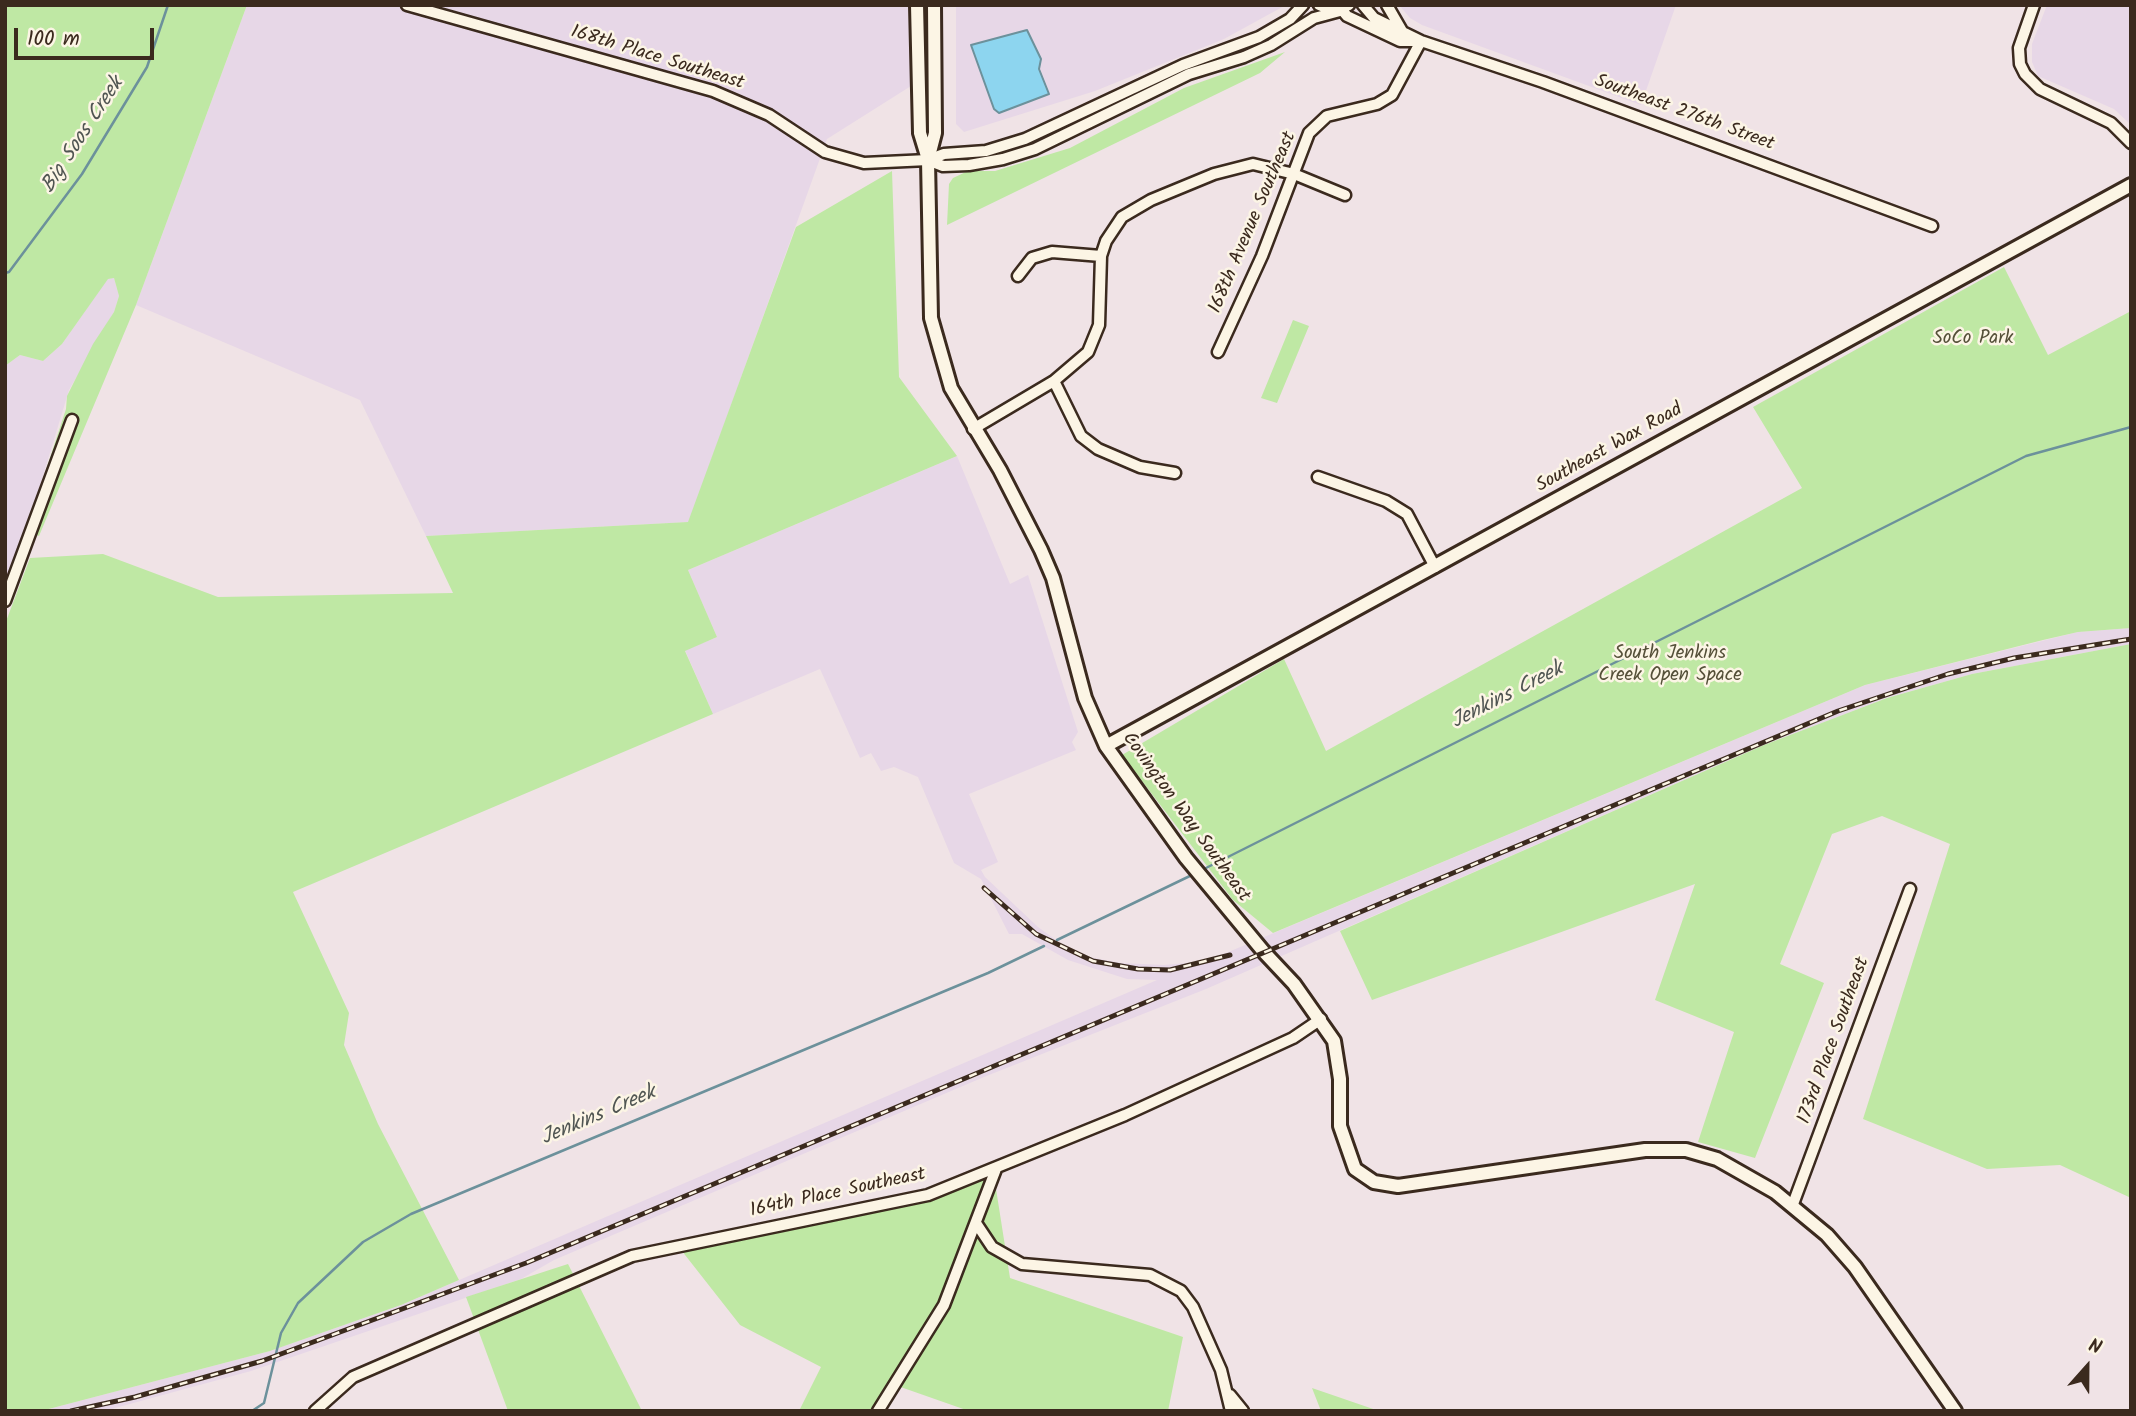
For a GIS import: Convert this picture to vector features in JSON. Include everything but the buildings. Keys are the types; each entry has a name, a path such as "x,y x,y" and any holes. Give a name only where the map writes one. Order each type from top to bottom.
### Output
{"street":[{"name":"168th Place Southeast","path":"407,5 733,98 769,115 825,152 864,163 928,160 944,154 986,151 1025,139 1183,65 1259,37 1290,19 1303,5"},
{"name":"Covington Way Southeast","path":"917,5 920,133 928,160"},
{"name":"Southeast 276th Street","path":"1319,5 1327,10 1343,9 1348,16 1400,41 1421,41"},
{"name":"Southeast 276th Street","path":"1363,5 1374,18 1421,41 1543,82 1933,226"},
{"path":"1387,5 1403,32"},
{"path":"2034,5 2021,38 2020,64 2031,82 2040,89 2099,115 2123,132 2131,143"},
{"name":"Covington Way Southeast","path":"934,7 934,133 928,160 931,318 951,388 1012,491 1041,550 1053,578 1085,698 1106,746 1186,858 1321,1019 1334,1041 1339,1056 1340,1126 1350,1160 1363,1176 1384,1185 1409,1185 1579,1159 1670,1149 1699,1153 1732,1166 1793,1204"},
{"name":"168th Place Southeast","path":"928,160 943,166 969,165 1003,159 1035,149 1168,84 1244,57 1271,45 1314,18 1343,9"},
{"name":"168th Avenue Southeast","path":"1218,352 1294,174 1308,134 1320,121 1338,112 1377,104 1392,95 1421,41"},
{"path":"974,429 1076,365 1094,341 1099,325 1101,256 1122,217 1214,174 1253,164 1294,174 1345,195"},
{"name":"Southeast Wax Road","path":"1106,746 2131,184"},
{"path":"1018,276 1032,258 1052,252 1101,256"},
{"path":"1054,381 1081,436 1098,449 1140,467 1175,473"},
{"path":"5,601 72,420"},
{"path":"1318,477 1387,501 1407,514 1435,567"},
{"name":"173rd Place Southeast","path":"1793,1204 1910,889"},
{"name":"164th Place Southeast","path":"315,1411 353,1377 632,1256 928,1195 1125,1115 1293,1038 1321,1019"},
{"path":"878,1411 944,1305 996,1169"},
{"path":"1793,1204 1819,1227 1855,1267 1955,1411"},
{"path":"976,1223 992,1247 1022,1265 1150,1275 1181,1291 1194,1307 1229,1394 1231,1411"},
{"path":"1229,1394 1243,1411"}],"shaded area":[{"path":"247,5 909,5 911,86 827,139 689,522 426,536 360,400 136,305"},
{"path":"956,5 1286,5 1224,39 1095,91 964,132 956,124"},
{"path":"1399,5 1676,5 1641,105 1422,25 1410,18"},
{"path":"2047,5 2131,5 2131,125 2114,109 2038,76 2032,62 2032,44"},
{"path":"114,278 119,296 114,312 69,390 28,525 5,581 5,366 20,355 43,361 62,344 107,279"},
{"path":"957,456 1010,584 1028,575 1078,732 1072,742 1076,750 969,794 998,862 981,870 985,877 1038,927 1063,945 1089,957 1120,963 1164,965 1198,962 1226,953 1865,685 2078,632 2131,628 2131,644 1972,674 1887,698 1764,745 1206,989 984,1077 554,1260 521,1279 251,1371 104,1411 41,1411 270,1351 401,1305 1157,980 1127,979 1068,960 1022,934 1009,934 981,879 954,863 918,777 894,767 881,771 871,753 860,758 820,669 713,714 685,650 717,637 688,570"}],"green space":[{"path":"5,5 247,5 136,305 39,536 28,532 28,525 66,409 67,396 93,344 114,312 119,296 114,278 108,279 62,344 43,361 20,355 5,366"},
{"path":"1285,52 1260,73 947,225 949,184 953,178 968,171 995,171 1070,148 1184,88"},
{"path":"892,171 899,377 957,456 688,570 717,637 685,651 713,714 293,892 349,1013 344,1045 378,1124 459,1280 401,1305 270,1351 41,1411 5,1411 5,624 30,558 103,554 218,597 453,593 426,536 688,522 796,227"},
{"path":"2004,267 2048,355 2131,311 2131,628 2078,632 1865,685 1273,933 1233,900 1122,755 1284,659 1326,751 1802,488 1753,407"},
{"path":"1293,320 1309,326 1277,403 1261,398"},
{"path":"2131,644 2131,1198 2060,1165 1987,1169 1863,1119 1950,844 1882,816 1832,834 1780,964 1824,983 1755,1158 1698,1142 1734,1032 1655,1000 1695,884 1372,1000 1340,931 1764,745 1887,698 1972,674"},
{"path":"994,1176 1010,1278 1183,1337 1168,1411 969,1411 892,1384 878,1411 799,1411 821,1367 740,1325 678,1246"},
{"path":"568,1264 642,1411 508,1411 466,1297"},
{"path":"1312,1388 1379,1411 1321,1411"}],"water":[{"path":"1027,30 1041,59 1039,69 1049,94 999,113 994,109 971,45"}],"waterway":[{"name":"Big Soos Creek","path":"5,273 9,272 82,174 147,67 168,5"},
{"name":"Jenkins Creek","path":"1200,871 2026,456 2131,427"},
{"name":"Jenkins Creek","path":"1057,940 1194,874"},
{"name":"Jenkins Creek","path":"252,1411 264,1403 281,1333 298,1303 363,1242 411,1214 988,973 1044,946"}],"railway":[{"path":"71,1411 135,1397 262,1361 526,1263 1838,711 1948,674 2014,658 2131,639"},
{"path":"984,888 1036,934 1093,961 1138,969 1170,970 1230,955"}],"park label":[{"name":"SoCo Park","path":"1973,340"},
{"name":"South Jenkins Creek Open Space","path":"1670,666"}]}
